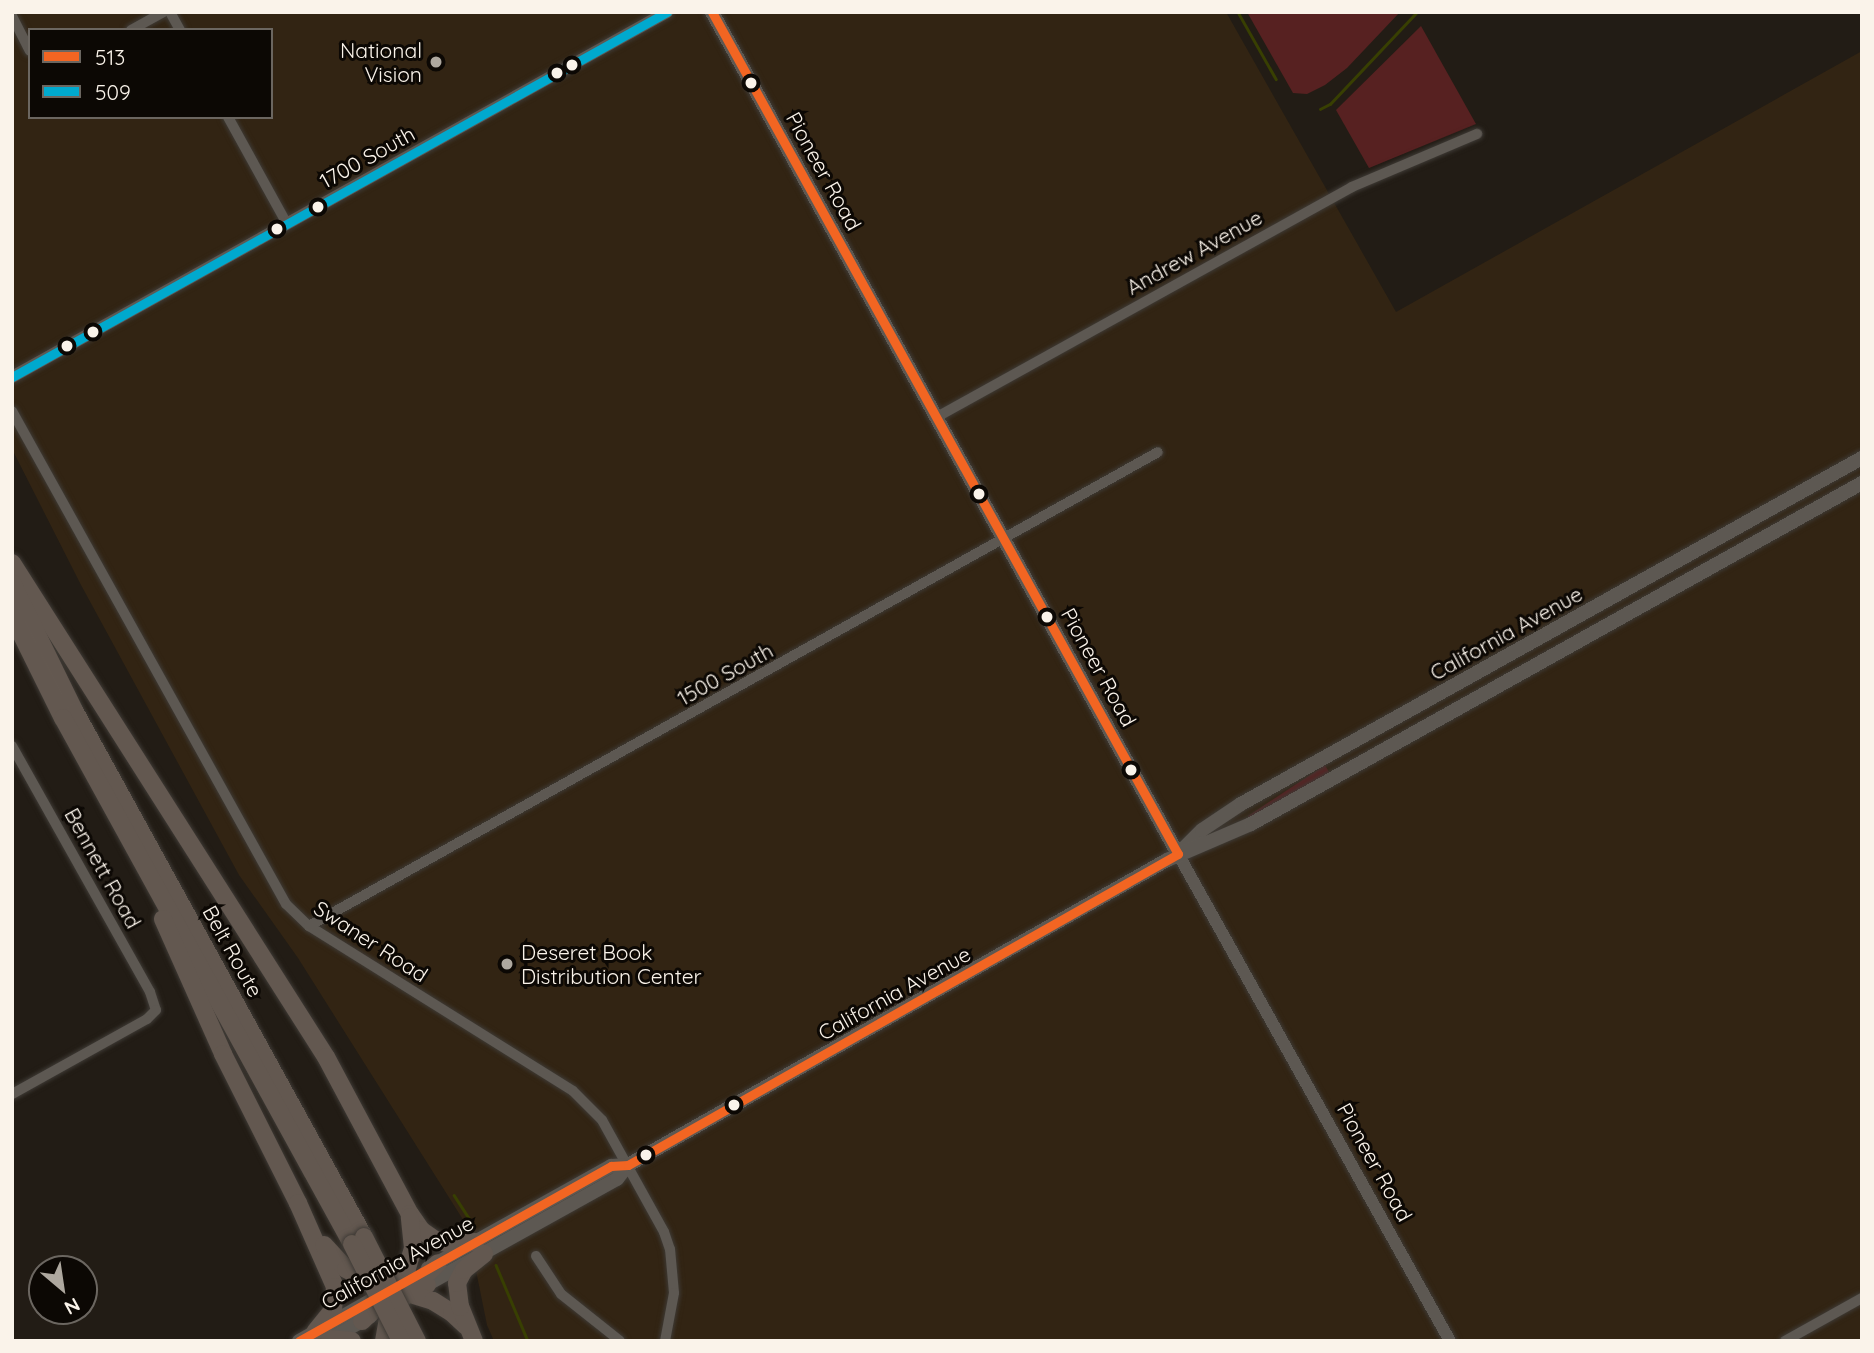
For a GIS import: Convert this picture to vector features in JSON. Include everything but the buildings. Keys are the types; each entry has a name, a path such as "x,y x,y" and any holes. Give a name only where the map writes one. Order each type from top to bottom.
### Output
{"highway":[{"path":"12,563 326,1057 410,1214 421,1230 437,1241 479,1248 457,1283 458,1297 470,1334"},
{"name":"Belt Route","path":"12,583 75,712 358,1241 401,1341"},
{"name":"Belt Route","path":"12,615 127,837 416,1341"},
{"path":"127,837 223,1054 298,1203 336,1293 333,1310 318,1338 352,1341"},
{"path":"298,1203 323,1245 342,1266 367,1280 446,1308 470,1334"},
{"path":"384,1341 387,1319 401,1293 411,1258 410,1214"},
{"path":"362,1321 438,1263"}],"main road":[{"name":"Pioneer Road","path":"712,12 1178,853"},
{"name":"California Avenue","path":"1178,853 1202,830 1227,812 1862,458"},
{"name":"California Avenue","path":"318,1338 479,1248 617,1180 628,1166 1178,853 1236,831 1862,483"},
{"path":"1809,488 1820,507"},
{"path":"1684,558 1694,577"},
{"path":"1574,619 1585,638"},
{"path":"1455,685 1466,704"},
{"path":"1416,707 1427,726"},
{"path":"1342,748 1352,768"},
{"name":"California Avenue","path":"438,1263 479,1248"},
{"name":"California Avenue","path":"318,1338 362,1321"}],"street":[{"path":"135,28 163,12"},
{"path":"170,12 179,28"},
{"name":"1700 South","path":"12,377 667,12"},
{"path":"12,16 28,47"},
{"path":"229,119 287,224"},
{"name":"Andrew Avenue","path":"937,417 1352,187 1477,134"},
{"name":"Swaner Road","path":"12,411 279,894 309,926 573,1091 602,1120 670,1249 674,1293 664,1341"},
{"name":"1500 South","path":"309,926 1005,540 1158,452"},
{"name":"Bennett Road","path":"12,746 150,992 156,1010 147,1019 12,1094"},
{"name":"Pioneer Road","path":"1178,853 1450,1341"},
{"path":"536,1256 561,1294 620,1341"},
{"path":"1784,1341 1862,1298"}],"shaded area":[{"path":"12,12 1226,12 1396,312 1862,51 1862,1341 494,1341 487,1325 467,1226 298,958 239,875 81,585 12,449"},
{"path":"1247,12 1400,12 1347,68 1325,85 1307,94 1293,93"},
{"path":"1421,26 1476,124 1369,168 1336,110"},
{"path":"1325,765 1330,774 1250,819 1248,816"}],"waterway":[{"path":"1238,12 1276,79"},
{"path":"1320,109 1330,104 1417,12"},
{"path":"454,1195 473,1224"},
{"path":"496,1265 528,1341"}],"transit line":[{"name":"509","path":"12,377 667,12"},
{"name":"513","path":"712,12 1178,854"},
{"name":"513","path":"299,1341 611,1166 628,1165 1178,854"}],"place":[{"name":"National Vision","path":"436,62"},
{"name":"Deseret Book Distribution Center","path":"507,964"}]}
